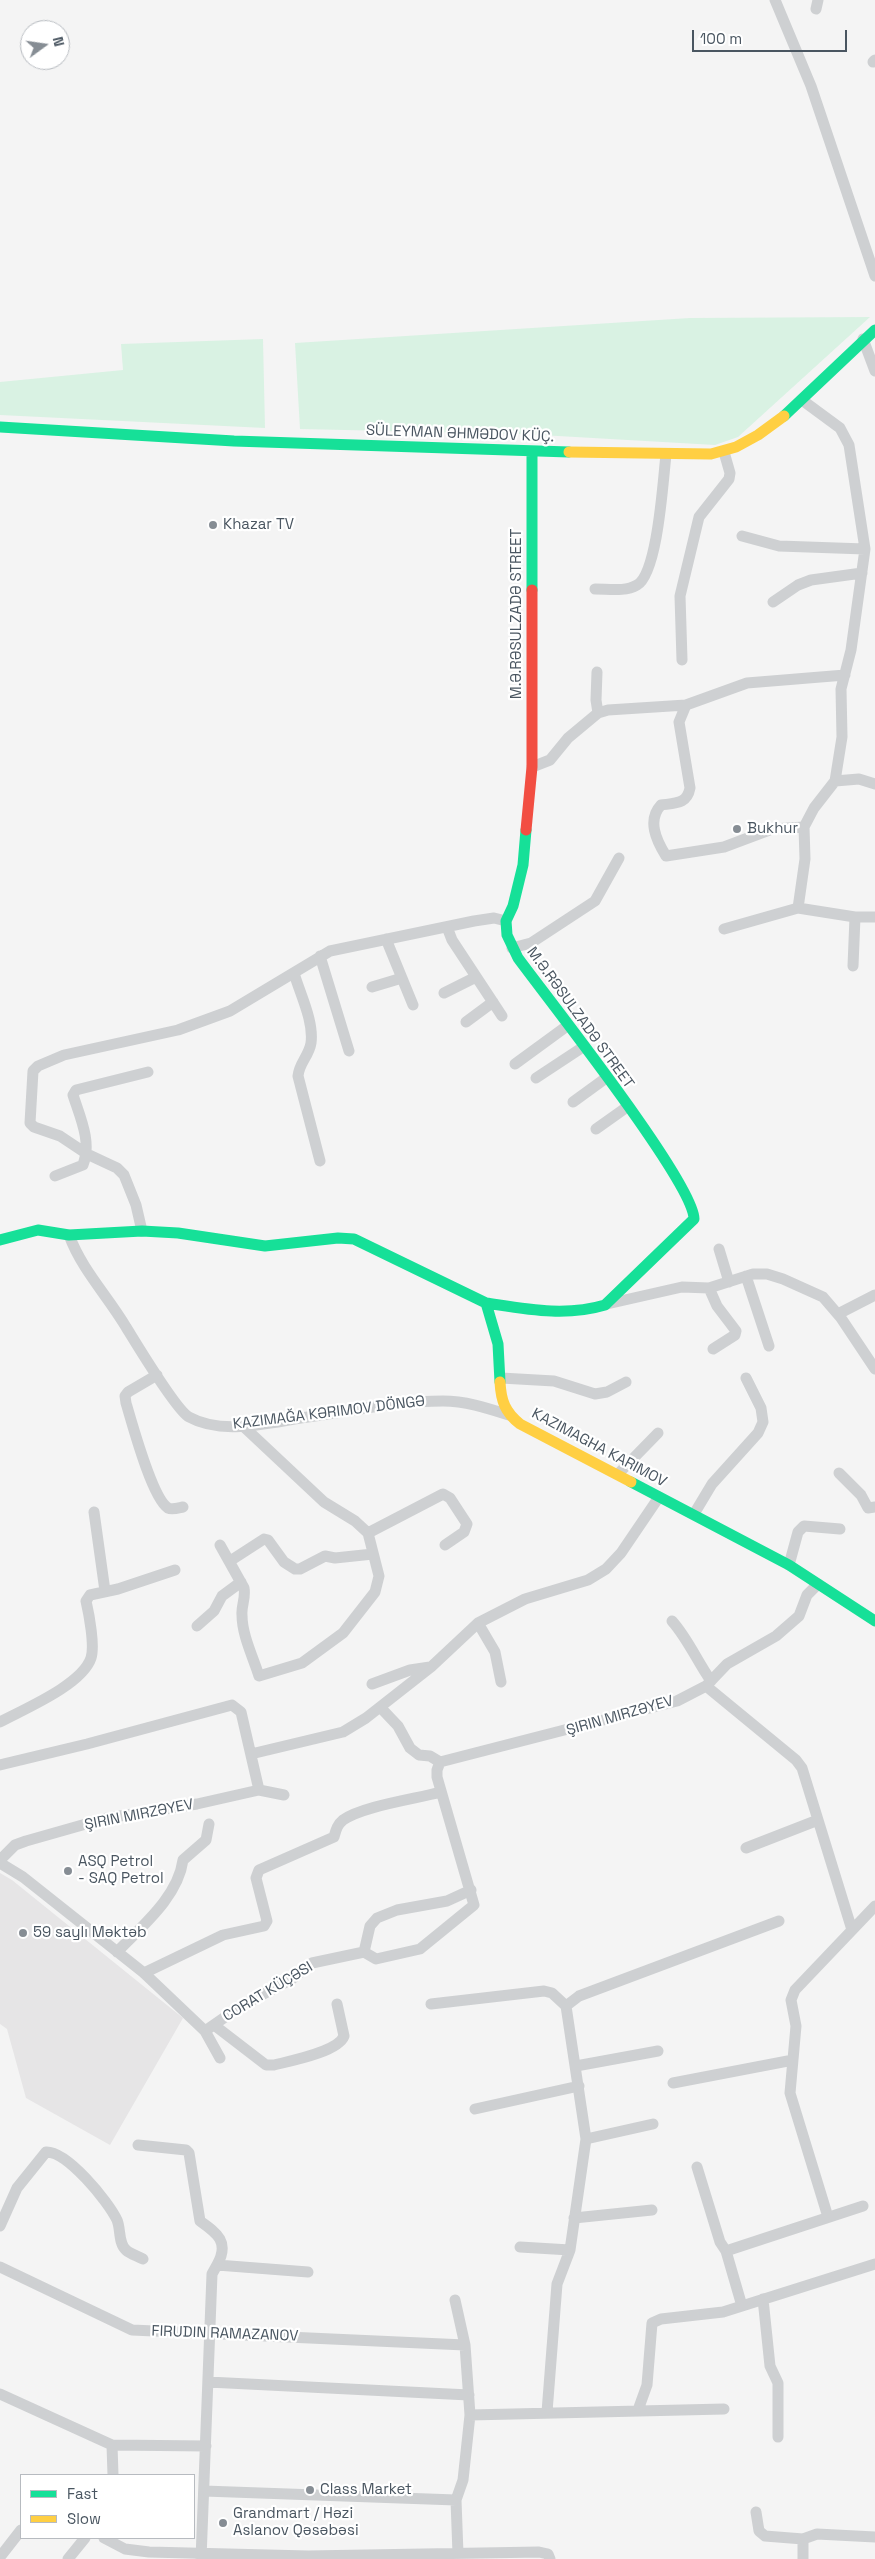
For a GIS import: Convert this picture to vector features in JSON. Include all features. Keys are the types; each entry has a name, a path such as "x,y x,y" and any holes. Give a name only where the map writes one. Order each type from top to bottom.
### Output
{"street":[{"path":"775,0 811,86 875,276"},
{"path":"864,245 875,240"},
{"name":"SÜLEYMAN ƏHMƏDOV KÜÇ.","path":"0,427 234,440 532,452 666,455 724,452 755,437 802,400 863,339 875,330"},
{"path":"863,339 875,372"},
{"path":"798,908 806,859 804,827 814,808 835,781 842,737 841,689 851,650 865,549 849,445 845,435 802,400"},
{"name":"M.Ə.RƏSULZADƏ STREET","path":"486,1303 566,1313 588,1312 605,1305 694,1220 694,1211 690,1200 649,1136 567,1026 512,948 507,935 506,921 513,906 523,864 532,767 532,452"},
{"path":"682,660 680,596 699,517 729,479 730,473 724,452"},
{"path":"595,589 624,589 636,586 645,576 656,540 666,455"},
{"path":"742,536 779,546 865,549"},
{"path":"774,602 798,585 811,580 862,573"},
{"path":"596,672 598,713"},
{"path":"532,767 550,760 568,738 598,713 608,710 686,705 747,684 844,675"},
{"path":"686,705 679,722 690,788 688,797 682,802 662,805 655,812 653,823 666,856 724,847 772,829 804,827"},
{"path":"835,781 859,779 875,784"},
{"path":"512,948 531,944 594,901 620,858"},
{"path":"724,929 798,908 855,917 875,918"},
{"path":"853,966 855,917"},
{"path":"142,1231 136,1205 124,1176 117,1168 87,1154 60,1136 34,1127 30,1123 33,1071 38,1066 64,1054 178,1030 243,1005 330,951 494,918 506,921"},
{"path":"447,927 452,940 502,1016"},
{"path":"386,940 413,1005"},
{"path":"320,956 349,1051"},
{"path":"294,973 309,1023 311,1041 309,1050 298,1067 298,1076 320,1161"},
{"path":"444,993 476,977"},
{"path":"372,988 402,978"},
{"path":"466,1022 493,1002"},
{"path":"515,1064 567,1026"},
{"path":"536,1078 583,1048"},
{"path":"55,1176 83,1165 87,1154 82,1122 73,1095 76,1090 148,1072"},
{"path":"572,1102 606,1078"},
{"path":"596,1129 627,1107"},
{"path":"0,1240 38,1230 69,1235 142,1231 178,1233 265,1246 338,1238 354,1239 486,1303"},
{"path":"69,1235 77,1257 88,1274 114,1307 157,1375 187,1416 210,1425 243,1426 411,1402 444,1401 473,1403 508,1415"},
{"path":"720,1249 729,1282"},
{"path":"605,1305 682,1287 709,1288 746,1276 766,1274 783,1279 823,1297 838,1314 875,1369"},
{"path":"746,1276 769,1346"},
{"path":"709,1288 716,1306 736,1331 734,1335 714,1349"},
{"path":"838,1314 875,1295"},
{"name":"KAZIMAGHA KARIMOV","path":"486,1303 493,1321 498,1344 501,1400 508,1415 538,1434 618,1474 789,1565 875,1621"},
{"path":"157,1375 128,1392 125,1396 157,1492 166,1507 171,1509 183,1508"},
{"path":"501,1378 554,1381 595,1394 607,1392 626,1382"},
{"path":"694,1514 712,1484 758,1433 763,1422 761,1408 746,1378"},
{"path":"220,1545 241,1582 245,1595 241,1614 258,1676 302,1664 343,1633 375,1592 379,1576 368,1533 355,1521 324,1502 243,1426"},
{"path":"618,1474 658,1433"},
{"path":"839,1473 861,1495 868,1508 875,1508"},
{"path":"368,1533 443,1494 450,1498 467,1524 464,1532 445,1545"},
{"path":"251,1754 342,1732 366,1718 431,1667 478,1623 525,1599 588,1580 606,1569 621,1553 659,1497"},
{"path":"94,1512 105,1591"},
{"path":"789,1565 798,1532 804,1526 840,1529"},
{"path":"230,1561 264,1539 268,1540 284,1562 295,1569 300,1569 325,1556 335,1558 373,1554"},
{"path":"0,1722 70,1683 86,1668 92,1657 86,1600 90,1595 118,1589 175,1570"},
{"path":"198,1626 214,1611 222,1596 241,1582"},
{"name":"ŞIRIN MIRZƏYEV","path":"440,1762 677,1701 708,1683 727,1664 776,1636 799,1616 807,1595 818,1584"},
{"path":"672,1621 683,1634 708,1683 796,1760 802,1768 852,1930"},
{"path":"478,1623 495,1652 501,1682"},
{"path":"372,1684 410,1670 431,1667"},
{"path":"0,1765 88,1744 232,1705 241,1712 259,1790"},
{"path":"380,1707 398,1726 410,1748 419,1755 430,1756 440,1762"},
{"name":"CORAT KÜÇƏSI","path":"209,2028 241,2006 292,1979 312,1963 364,1952 376,1959 420,1949 474,1905 437,1777 440,1762"},
{"name":"ŞIRIN MIRZƏYEV","path":"0,1861 16,1845 107,1818 197,1804 259,1790 284,1795"},
{"path":"144,1973 223,1935 264,1926 267,1921 256,1878 259,1870 322,1844 334,1837 337,1826 343,1820 366,1810 441,1792"},
{"path":"746,1848 818,1820"},
{"path":"117,1952 159,1909 181,1875 183,1860 206,1840 208,1824"},
{"path":"0,1861 144,1973 209,2028 266,2065 274,2065 330,2049 342,2041 344,2036 337,2004"},
{"path":"364,1952 370,1926 377,1918 397,1910 447,1901 471,1890"},
{"path":"828,2217 790,2093 796,2026 791,2000 795,1990 875,1906"},
{"path":"566,2006 578,1996 779,1921"},
{"path":"431,2004 544,1991 552,1993 566,2006 586,2139 570,2250 557,2284 547,2412"},
{"path":"209,2028 220,2058"},
{"path":"576,2066 658,2052"},
{"path":"672,2083 793,2060"},
{"path":"475,2109 579,2086"},
{"path":"586,2139 653,2124"},
{"path":"138,2145 186,2150 189,2153 200,2221 216,2231 222,2248 218,2265 212,2274 206,2446 200,2496 201,2556"},
{"path":"0,2226 17,2188 46,2152 54,2152 77,2170 108,2203 118,2223 121,2243 125,2250 143,2259"},
{"path":"697,2167 720,2242 726,2251 742,2306"},
{"path":"726,2251 863,2206"},
{"path":"574,2218 652,2210"},
{"path":"520,2248 570,2250"},
{"path":"638,2410 647,2385 652,2323 661,2319 723,2312 875,2264"},
{"path":"218,2265 308,2272"},
{"name":"FIRUDIN RAMAZANOV","path":"0,2267 132,2330 465,2345"},
{"path":"763,2299 770,2366 778,2383 778,2437"},
{"path":"455,2300 465,2345 470,2415 463,2480 456,2500 458,2554"},
{"path":"208,2382 469,2395"},
{"path":"0,2394 112,2445 206,2446"},
{"path":"470,2415 724,2409"},
{"path":"112,2445 113,2474"},
{"path":"200,2496 456,2500"},
{"path":"756,2512 759,2531 765,2536 803,2539 817,2534 875,2537"},
{"path":"0,2557 20,2531"},
{"path":"68,2559 84,2539"},
{"path":"106,2539 125,2550 150,2556 308,2558 539,2552 548,2554 550,2559"},
{"path":"803,2539 803,2559"}],"shaded area":[{"path":"0,1873 12,1880 183,2018 110,2145 26,2098 7,2029 0,2024"}],"green space":[{"path":"870,317 738,437 715,445 523,434 300,429 295,343 690,318"},
{"path":"263,339 265,428 0,415 0,382 123,370 121,344"}],"traffic: fast":[{"path":"784,416 875,330"},
{"path":"0,427 234,441 569,452"},
{"path":"532,452 532,590"},
{"path":"486,1303 546,1311 575,1311 605,1305 694,1219 688,1199 646,1131 518,958 507,935 506,921 513,906 523,865 526,830"},
{"path":"0,1240 38,1230 69,1235 142,1231 178,1233 265,1246 338,1238 354,1239 486,1303 498,1344 500,1382"},
{"path":"631,1482 789,1565 875,1621"}],"traffic: slow":[{"path":"569,452 711,454 736,447 758,435 784,416"},
{"path":"500,1382 501,1395 505,1406 520,1424 631,1482"}],"traffic: jam":[{"path":"526,830 532,767 532,590"}],"place":[{"name":"Khazar TV","path":"213,525"},
{"name":"Bukhur","path":"737,829"},
{"name":"ASQ Petrol - SAQ Petrol","path":"68,1871"},
{"name":"59 saylı Məktəb","path":"23,1933"},
{"name":"Class Market","path":"310,2490"},
{"name":"Grandmart / Həzi Aslanov Qəsəbəsi","path":"223,2523"}]}
